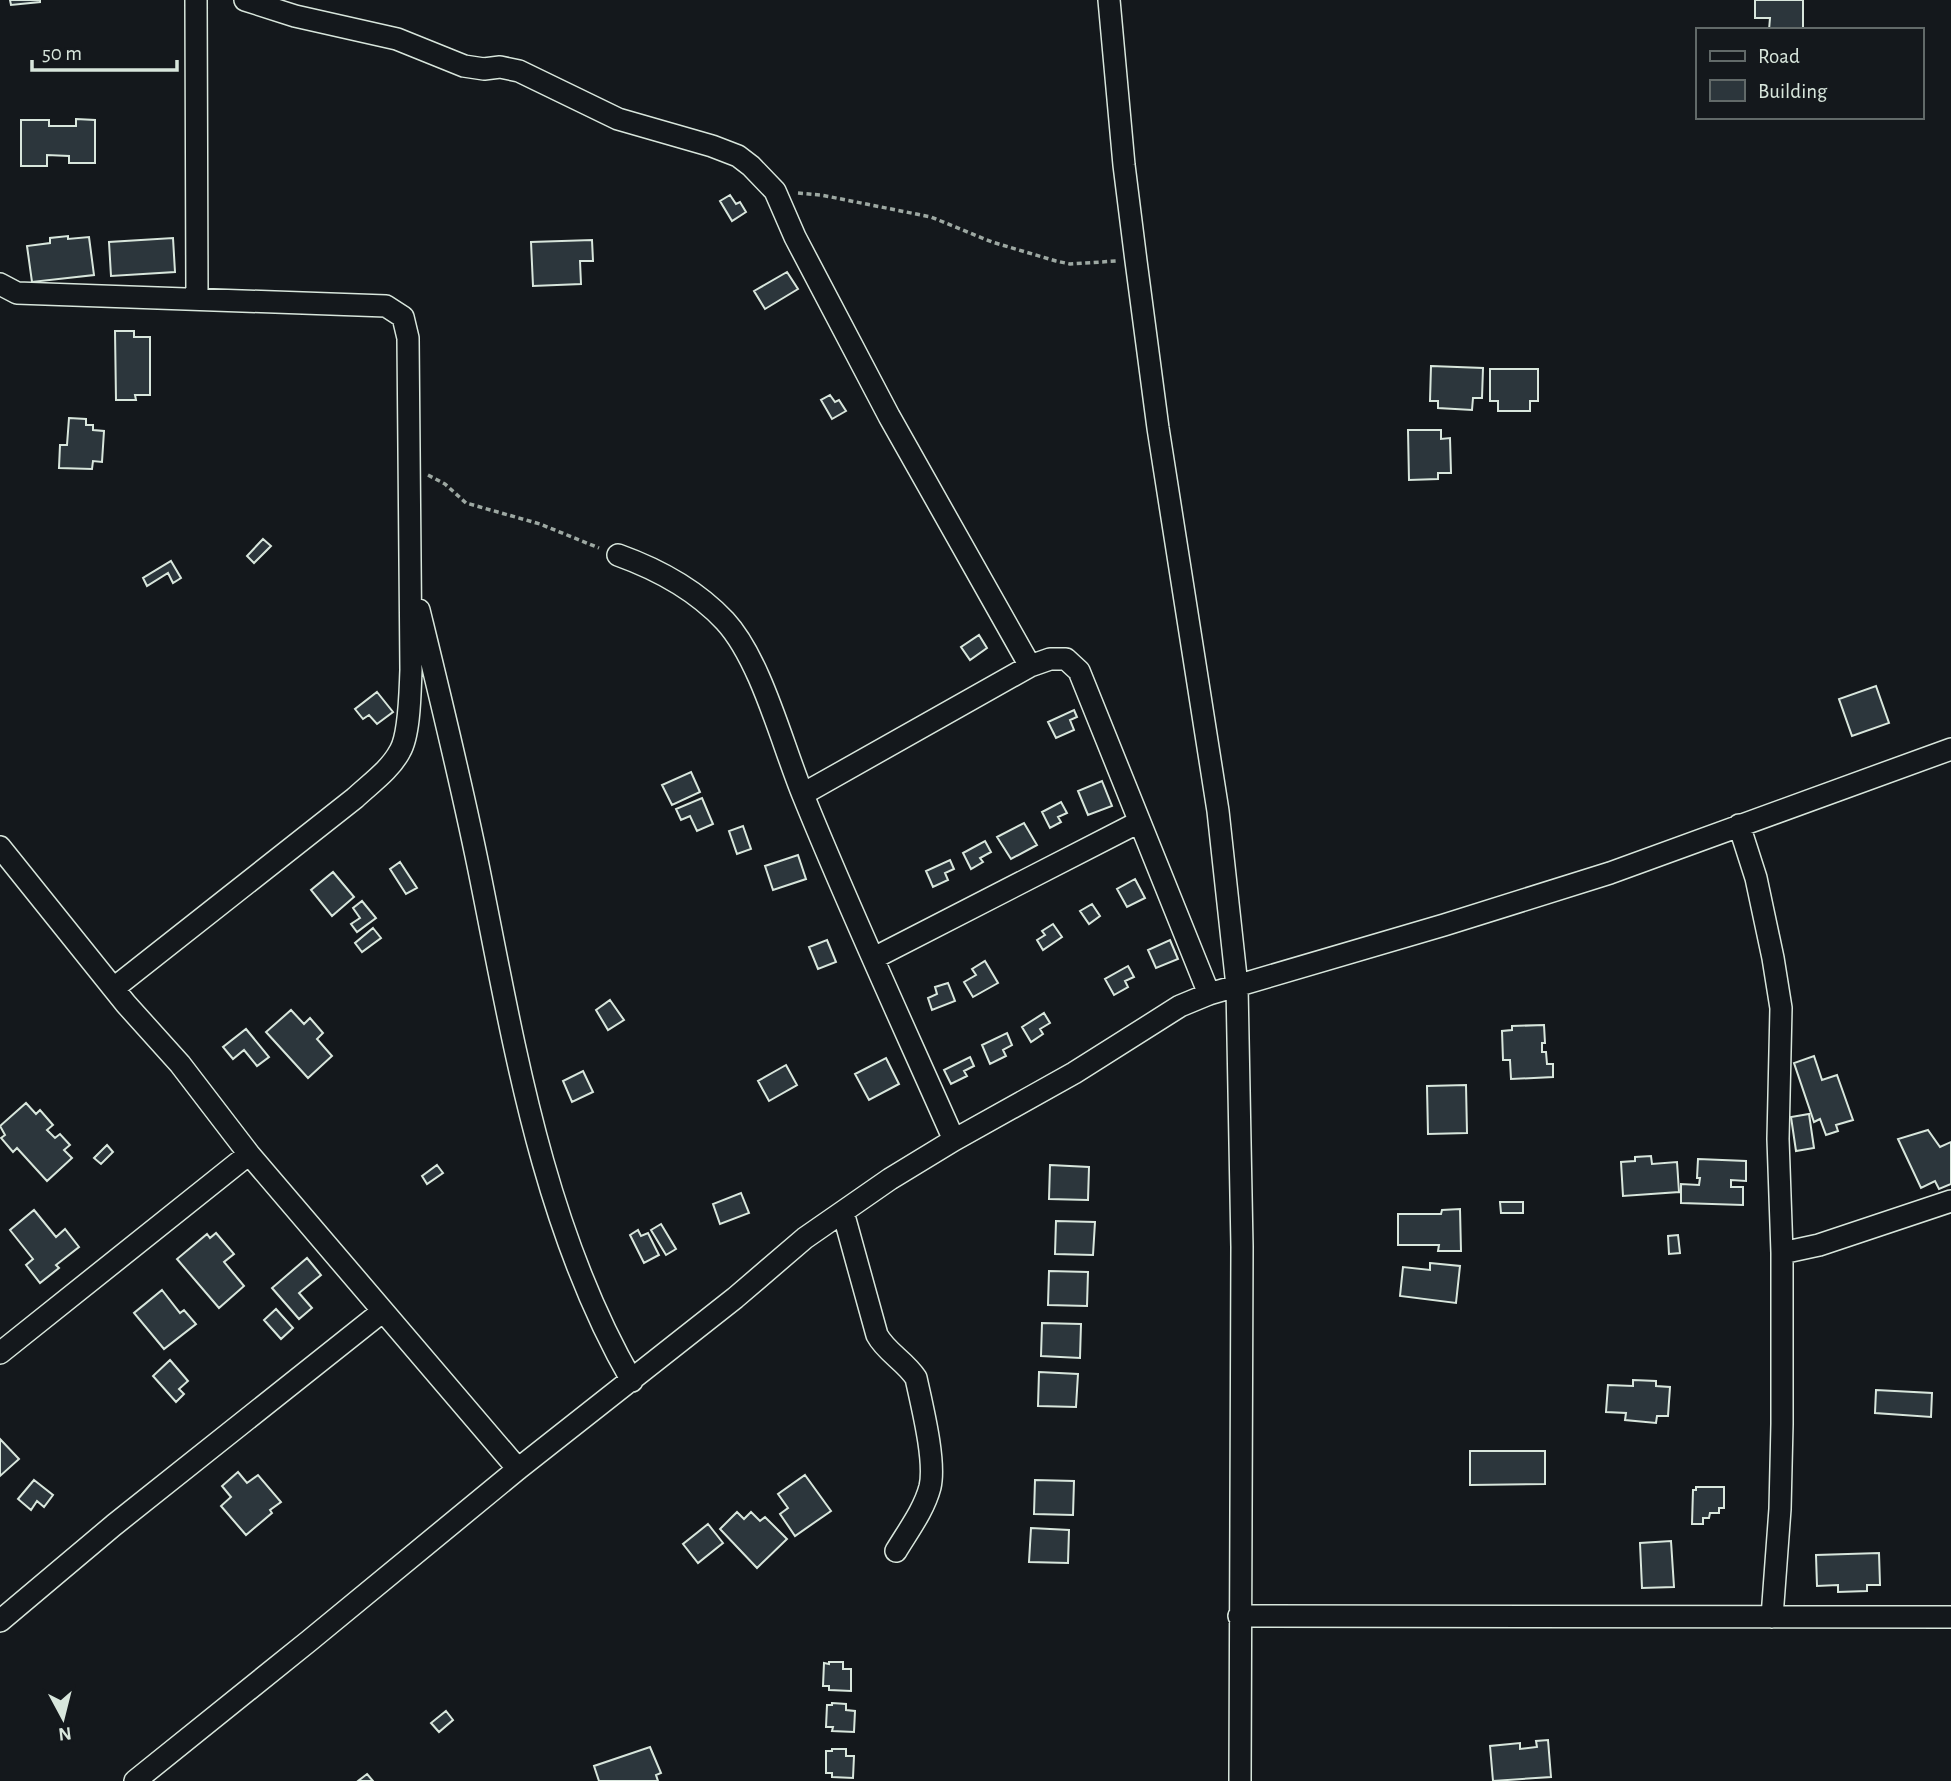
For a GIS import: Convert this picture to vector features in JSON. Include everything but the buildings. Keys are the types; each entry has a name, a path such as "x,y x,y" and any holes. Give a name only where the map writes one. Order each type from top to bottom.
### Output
{"street":[{"path":"196,0 197,298"},
{"path":"1109,0 1136,261 1158,428 1218,811 1237,986 1241,1247 1240,1781"},
{"path":"258,2 295,16 397,39 464,66 484,69 500,67 519,71 618,119 738,156 763,177 775,191 795,237 889,416 1030,666"},
{"path":"0,284 17,293 386,306 403,317 408,338 410,703 402,749 387,769 355,798 114,988"},
{"path":"618,555 652,567 701,599 726,622 744,647 803,794 954,1140"},
{"path":"411,574 473,836 532,1124 559,1213 594,1307 611,1345 632,1381"},
{"path":"803,794 1030,666 1050,659 1066,659 1079,671 1209,994"},
{"path":"135,1781 518,1469 632,1381 805,1238 890,1179 1073,1073 1180,1006 1209,994 1610,873 1951,749"},
{"path":"874,958 1139,822"},
{"path":"1739,825 1756,878 1781,1008 1778,1139 1782,1253 1780,1509 1772,1617"},
{"path":"0,846 156,1040 180,1063 249,1154 518,1469"},
{"path":"0,1353 249,1154"},
{"path":"1782,1253 1819,1245 1951,1201"},
{"path":"843,1212 877,1335 882,1345 909,1367 916,1378 932,1463 929,1488 920,1512 896,1551"},
{"path":"0,1621 114,1525 383,1311"},
{"path":"1240,1616 1951,1618"}],"path":[{"path":"775,191 821,195 931,217 992,242 1070,264 1136,261"},
{"path":"410,468 445,484 466,503 540,524 618,555"}]}
